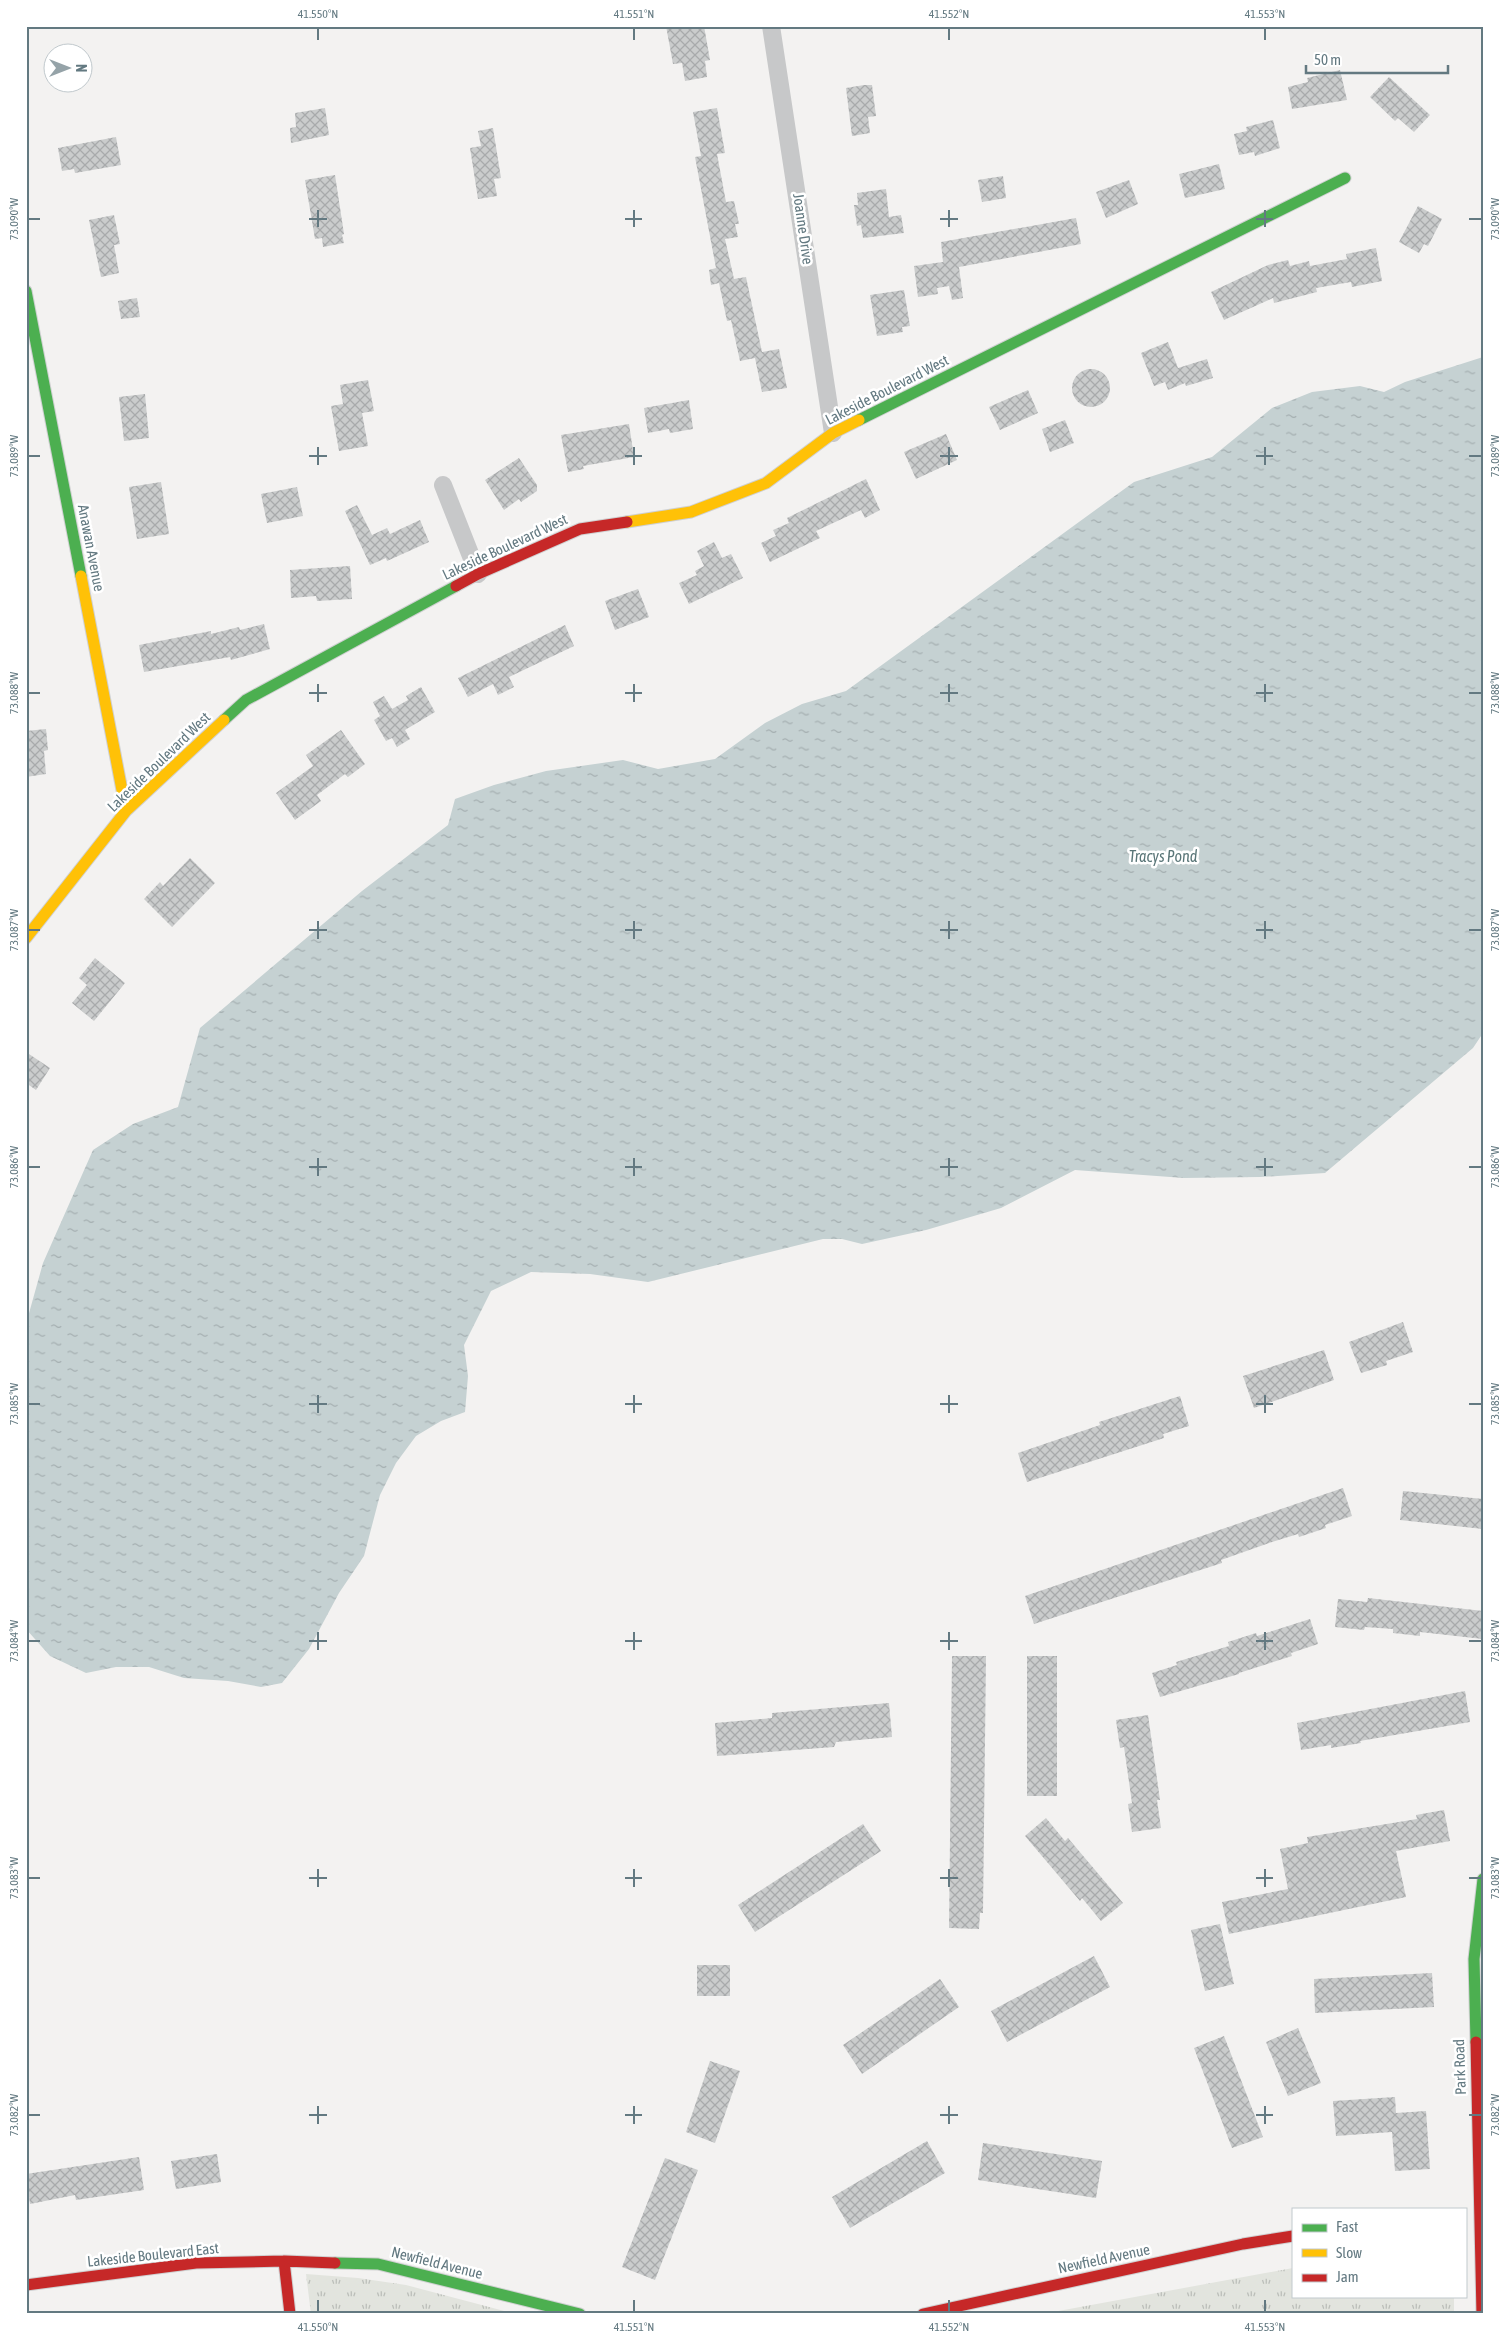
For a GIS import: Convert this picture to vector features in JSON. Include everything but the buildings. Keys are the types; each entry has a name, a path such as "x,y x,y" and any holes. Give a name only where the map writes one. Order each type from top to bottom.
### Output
{"street":[{"name":"Joanne Drive","path":"771,26 833,432"},
{"name":"Lakeside Boulevard West","path":"26,938 126,811 246,700 478,574 580,529 691,512 766,483 833,432 1345,178"},
{"name":"Anawan Avenue","path":"26,291 126,811"},
{"path":"443,485 478,574"},
{"name":"Park Road","path":"1482,2314 1474,1959 1483,1879"},
{"path":"1466,2211 1480,2209"},
{"name":"Newfield Avenue","path":"923,2314 1242,2244 1292,2236"},
{"path":"284,2261 290,2314"},
{"name":"Newfield Avenue","path":"284,2261 378,2264 580,2314"},
{"name":"Lakeside Boulevard East","path":"26,2285 196,2264 284,2261"}],"green space":[{"path":"1292,2268 1292,2298 1454,2298 1454,2314 1042,2314"},
{"path":"306,2274 358,2278 406,2285 516,2314 311,2314"}],"water":[{"name":"Tracys Pond","path":"1483,357 1483,1033 1473,1048 1325,1173 1260,1177 1184,1178 1075,1170 1001,1208 926,1230 862,1244 842,1239 823,1239 648,1282 590,1274 531,1272 491,1291 464,1345 468,1376 465,1412 441,1421 416,1436 396,1463 380,1495 364,1556 339,1593 309,1649 282,1683 261,1687 228,1681 184,1678 149,1667 116,1667 86,1673 50,1656 26,1629 26,1324 43,1263 93,1150 133,1124 178,1107 200,1028 362,891 448,825 455,799 494,785 546,771 623,760 658,769 715,759 765,723 802,704 846,691 1134,482 1212,457 1272,408 1312,392 1360,386 1384,392 1405,382"}],"traffic: fast":[{"path":"859,420 1345,178"},
{"path":"26,291 81,576"},
{"path":"224,720 246,700 456,586"},
{"path":"1476,2042 1474,1959 1483,1879"},
{"path":"335,2263 378,2264 580,2314"}],"traffic: slow":[{"path":"627,522 691,512 766,483 833,433 859,420"},
{"path":"81,576 126,811"},
{"path":"26,938 126,811 224,720"}],"traffic: jam":[{"path":"456,586 478,574 580,529 627,522"},
{"path":"1476,2042 1482,2314"},
{"path":"923,2314 1243,2244 1292,2236"},
{"path":"284,2261 290,2314"},
{"path":"26,2285 196,2263 284,2261 335,2263"}]}
